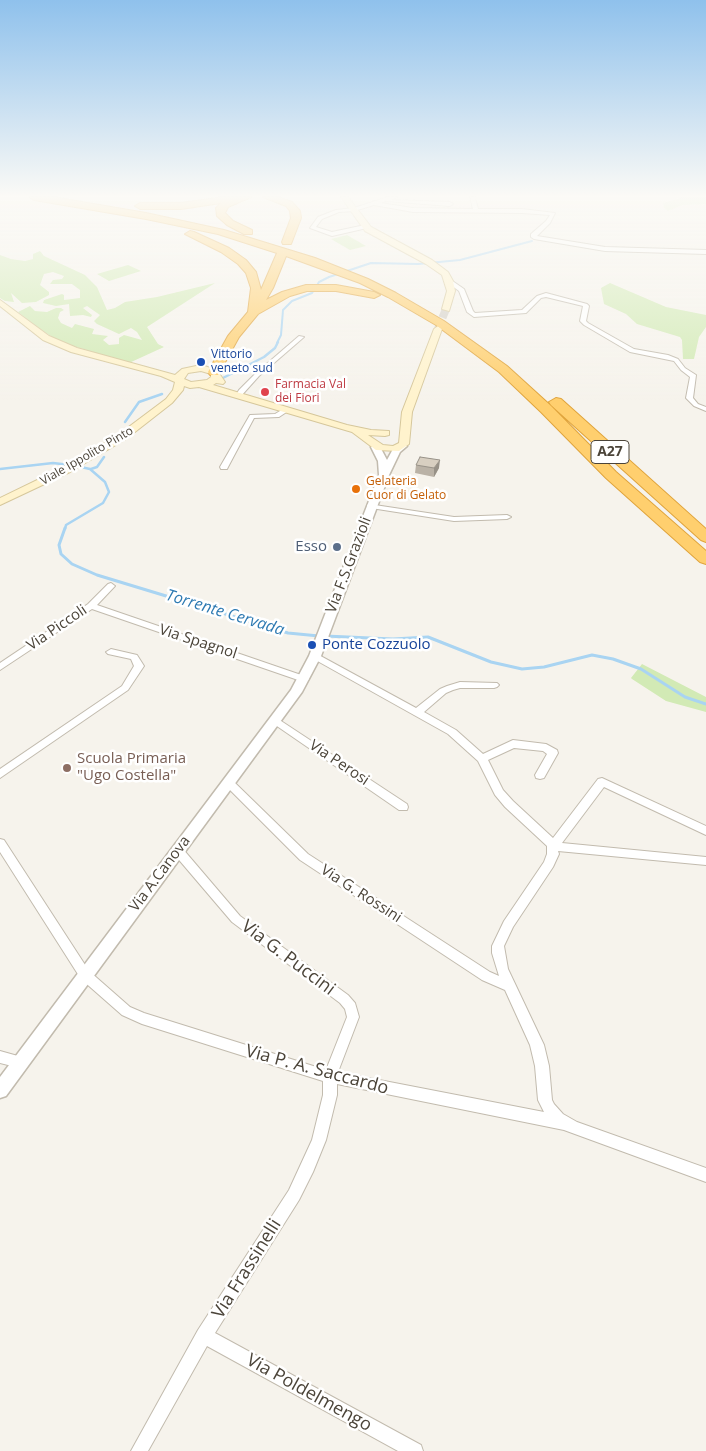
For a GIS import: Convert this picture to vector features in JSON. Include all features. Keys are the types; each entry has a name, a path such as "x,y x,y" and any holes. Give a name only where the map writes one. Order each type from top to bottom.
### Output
{"highway":[{"path":"244,265 251,272 256,288 254,312"},
{"name":"A27","path":"215,374 221,358 234,336 254,312 268,288 277,265"},
{"name":"A27","path":"320,265 364,281 441,320 503,369 546,409 611,475 706,559"},
{"name":"A27","path":"335,265 371,278 426,306 483,342 516,366 706,536"},
{"name":"A27","path":"254,312 292,291 324,287 371,294 441,320"},
{"path":"196,369 221,358"}],"main road":[{"path":"403,442 405,419 450,297 449,281 445,274 434,265"},
{"path":"0,302 33,329 57,343 82,352 151,370 190,386 200,386 239,395 345,427 370,433 396,434 403,442"},
{"path":"151,370 196,369 215,374 226,388 239,395"},
{"name":"Viale Ippolito Pinto","path":"0,502 66,470 134,429 169,401 178,390 181,373 196,369"},
{"name":"Viale Ippolito Pinto","path":"169,401 214,380 215,374"},
{"path":"374,445 376,436 398,428 405,419"},
{"path":"345,427 362,435 374,445 390,450 403,442"}],"street":[{"path":"449,281 459,286 470,312 474,314 524,312 539,297 546,295 585,305 583,321 586,324 632,351 676,360 694,376 689,398 706,409"},
{"path":"239,395 240,391 257,375 301,337"},
{"path":"224,467 252,416 277,416 287,410"},
{"name":"Via F.S.Grazioli","path":"315,656 371,506 396,451 403,442"},
{"path":"374,445 383,461 384,475"},
{"path":"371,506 454,519 507,517"},
{"name":"Via Piccoli","path":"0,667 92,606 111,586"},
{"name":"Via Spagnol","path":"92,606 304,679"},
{"path":"0,774 125,688 139,666 134,657 112,652"},
{"path":"315,656 452,732 482,759 502,796 517,812 548,838 553,846"},
{"name":"Via A.Canova","path":"0,1090 275,720 304,679 315,656"},
{"path":"417,712 443,691 450,688 460,685 494,685"},
{"name":"Via Perosi","path":"275,720 403,807"},
{"path":"482,759 512,744 546,748 553,753 540,774"},
{"path":"565,1124 553,1114 546,1104 537,1045 499,962 498,946 514,913 549,864 553,846 602,782 706,831"},
{"name":"Via G. Rossini","path":"228,784 304,857 486,976 509,986"},
{"name":"Via P. A. Saccardo","path":"0,843 85,975 126,1011 142,1018 330,1077 565,1124 706,1175"},
{"path":"553,846 706,861"},
{"name":"Via G. Puccini","path":"178,851 236,919 344,999 351,1007 353,1017 330,1077"},
{"path":"0,1057 20,1062"},
{"name":"Via Frassinelli","path":"139,1451 204,1336 294,1195 308,1168 319,1140 326,1113 330,1095 330,1077"},
{"name":"Via Poldelmengo","path":"204,1336 415,1451"}],"green space":[{"path":"0,265 63,265 85,275 97,287 107,310 125,302 157,297 215,283 147,327 158,344 164,347 129,363 60,342 18,312 30,306 35,311 47,312 61,308 64,310 60,312 58,318 61,323 72,328 75,324 94,329 92,334 108,336 103,340 109,345 119,344 119,338 124,335 142,340 137,332 131,328 119,334 97,324 94,321 100,315 87,306 83,308 92,315 91,317 83,315 70,316 69,304 56,306 43,303 44,300 62,294 64,295 64,300 80,298 80,290 72,284 50,284 53,280 62,279 64,276 53,272 44,274 40,285 49,292 49,295 36,302 22,303 11,293 14,302 5,301 0,298"},
{"path":"128,265 141,271 109,281 97,274"},
{"path":"610,283 666,307 706,315 706,327 699,337 694,359 683,359 682,340 680,337 637,324 626,314 604,304 601,288"},
{"path":"642,664 706,697 706,712 666,701 632,679"}],"building":[{"path":"420,457 440,460 434,468 416,465"}],"waterway":[{"path":"277,343 281,335 283,310 292,301 312,293 319,282 329,277 366,265"},
{"path":"219,380 264,357 275,348 278,342"},
{"path":"125,422 139,402 162,394"},
{"path":"91,469 97,467 104,457"},
{"name":"Torrente Cervada","path":"0,469 53,463 70,465"},
{"name":"Torrente Cervada","path":"65,529 66,525 103,503 109,492 105,482 90,469 76,466"},
{"name":"Torrente Cervada","path":"65,528 59,545 61,554 72,564 97,575 288,633 319,636"},
{"name":"Torrente Cervada","path":"325,636 393,639 428,637 491,662 522,669 544,667 592,655 613,659 641,669 685,697 706,704"}],"tunnel":[{"path":"438,329 446,309"}],"place":[{"name":"Vittorio veneto sud","path":"201,362"},
{"name":"Farmacia Val dei Fiori","path":"265,392"},
{"name":"Gelateria Cuor di Gelato","path":"356,489"},
{"name":"Esso","path":"337,547"},
{"name":"Ponte Cozzuolo","path":"312,645"},
{"name":"Scuola Primaria \"Ugo Costella\"","path":"67,768"}]}
